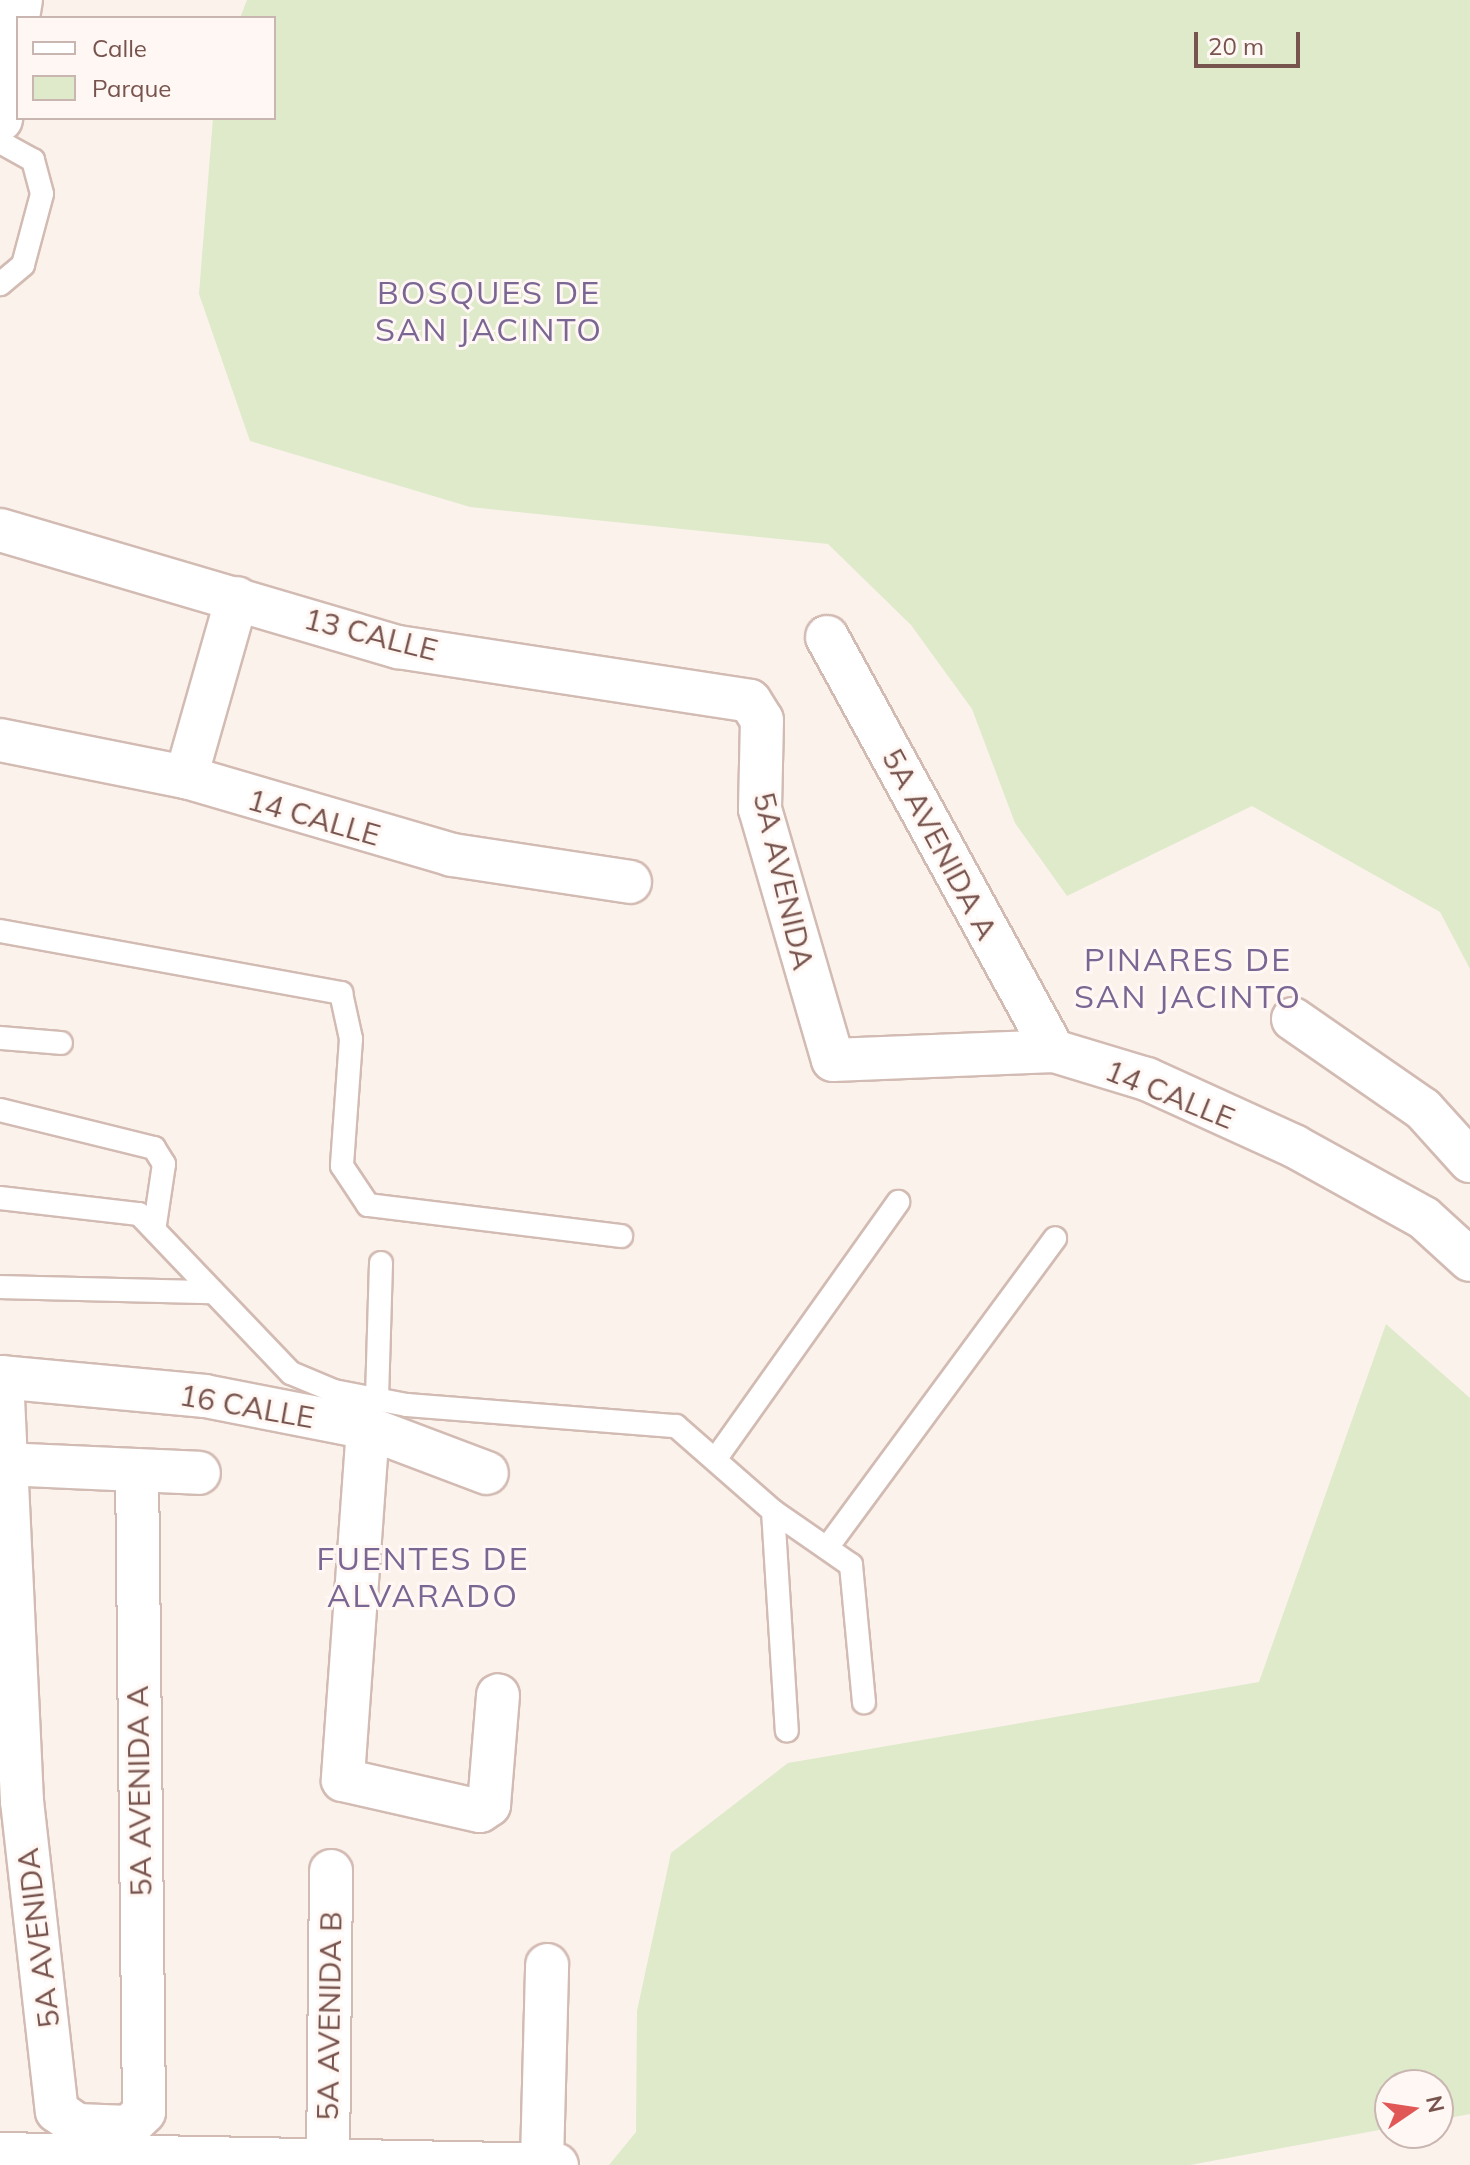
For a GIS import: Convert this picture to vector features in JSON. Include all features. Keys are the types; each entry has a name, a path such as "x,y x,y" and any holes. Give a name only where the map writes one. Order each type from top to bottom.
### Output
{"street":[{"path":"1,105 16,22"},
{"name":"13 CALLE","path":"0,530 398,647 750,701"},
{"path":"186,777 237,598"},
{"name":"5A AVENIDA A","path":"827,637 1054,1051"},
{"name":"5A AVENIDA","path":"750,701 762,720 760,809 833,1060"},
{"name":"14 CALLE","path":"0,740 186,777 452,855 630,882"},
{"path":"1293,1019 1423,1109 1470,1161"},
{"name":"14 CALLE","path":"833,1060 1054,1051 1147,1079 1294,1146 1424,1218 1470,1260"},
{"name":"5A AVENIDA","path":"1,1377 22,1801 57,2111 77,2125 129,2127 144,2112"},
{"name":"16 CALLE","path":"1,1377 373,1413 487,1473"},
{"path":"373,1413 343,1780 480,1811 489,1805 498,1695"},
{"path":"4,1464 199,1473"},
{"name":"5A AVENIDA A","path":"137,1470 144,2112"},
{"name":"5A AVENIDA B","path":"328,2161 331,1871"},
{"path":"0,2154 549,2163 547,1965"}],"lane":[{"path":"0,142 33,160 42,194 23,265 0,284"},
{"path":"0,931 341,993 351,1039 342,1166 368,1205 621,1236"},
{"path":"0,1038 61,1043"},
{"path":"0,1110 154,1148 164,1164 155,1224"},
{"path":"0,1198 127,1210 155,1224 211,1292 291,1373 334,1391 373,1413 657,1420 717,1457 773,1511 829,1545 857,1580 864,1702"},
{"path":"717,1457 898,1202"},
{"path":"829,1545 1055,1238"},
{"path":"373,1413 381,1263"},
{"path":"0,1287 211,1292"},
{"path":"773,1511 787,1731"}],"green space":[{"path":"247,0 1470,0 1470,969 1440,912 1252,806 1067,896 1015,823 972,709 911,625 828,544 470,507 250,441 199,294 213,120 276,120 276,16 241,16"},
{"path":"1386,1324 1470,1398 1470,2114 1454,2117 1454,2069 1374,2069 1374,2131 1190,2165 609,2165 636,2132 637,2011 671,1853 788,1763 1259,1682"}],"district":[{"name":"BOSQUES DE SAN JACINTO","path":"489,312"},
{"name":"PINARES DE SAN JACINTO","path":"1188,978"},
{"name":"FUENTES DE ALVARADO","path":"423,1578"}]}
